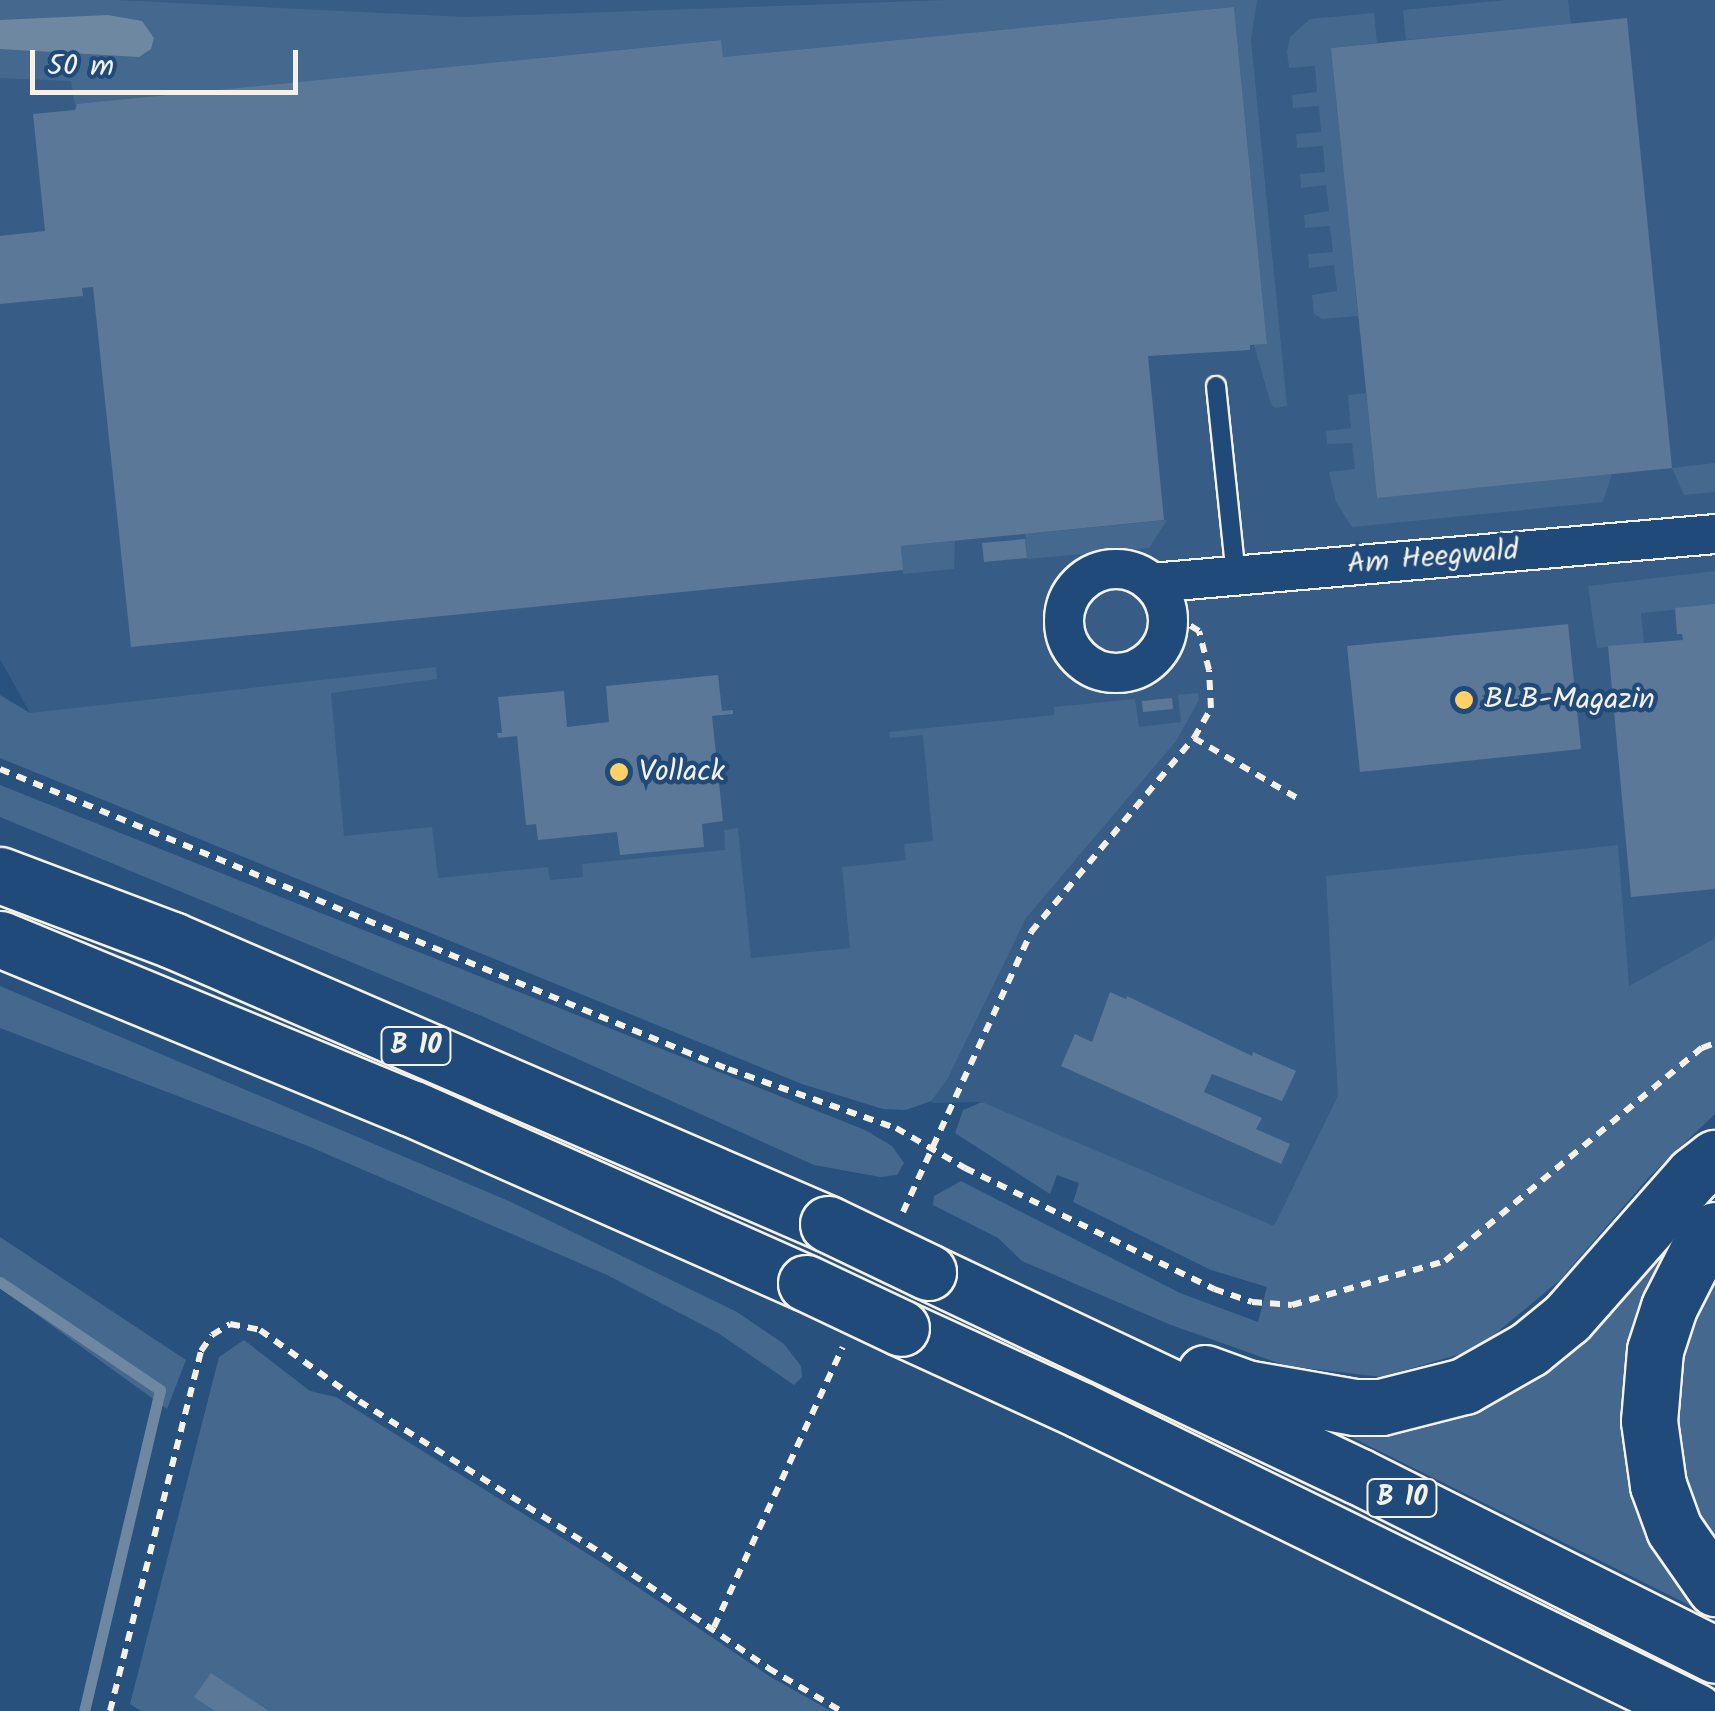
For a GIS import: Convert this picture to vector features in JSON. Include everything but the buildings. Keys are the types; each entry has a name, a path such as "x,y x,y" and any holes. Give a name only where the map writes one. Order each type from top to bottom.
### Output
{"highway":[{"name":"B 10","path":"0,875 172,940 828,1224 1358,1476 1715,1656"},
{"name":"B 10","path":"0,939 411,1108 806,1283 1080,1410 1694,1711"},
{"path":"1085,1348 1168,1359 1246,1388 1322,1404 1381,1407 1464,1386 1530,1349 1566,1318 1693,1175 1715,1158"},
{"path":"1715,1230 1696,1254 1669,1307 1655,1350 1649,1421 1658,1486 1674,1530 1715,1588"}],"street":[{"name":"Am Heegwald","path":"1160,597 1236,576 1715,534"}],"lane":[{"path":"1216,386 1236,576"}],"path":[{"path":"910,1196 1031,932 1194,738 1211,708 1205,646 1199,630 1160,597"},
{"path":"1194,738 1297,798"},
{"path":"0,769 728,1068 896,1128 1214,1288 1252,1302 1292,1305 1445,1261 1689,1059 1715,1043"},
{"path":"110,1711 201,1351 212,1335 230,1324 260,1330 359,1402 714,1627 768,1668 841,1711"},
{"path":"714,1627 822,1392"}],"shaded area":[{"path":"0,0 1715,0 1715,938 1629,986 1338,1255 982,1102 934,1103 776,1051 30,713 0,659"},
{"path":"0,0 115,0 465,17 947,0 1257,0 1251,40 1287,406 1275,408 1271,404 1254,345 1267,343 1234,7 723,57 720,40 75,105 71,81 0,78"},
{"path":"1507,0 1568,0 1571,24 1406,40 1403,10"},
{"path":"1374,13 1377,43 1332,48 1358,316 1322,319 1314,314 1312,295 1337,291 1334,265 1309,268 1308,254 1333,252 1330,226 1305,228 1304,215 1329,211 1326,185 1301,188 1300,174 1325,172 1323,146 1297,148 1296,134 1321,132 1319,106 1293,108 1292,95 1317,92 1315,66 1289,68 1287,52 1290,37 1310,19"},
{"path":"108,15 142,21 154,38 151,49 139,57 0,49 0,20"},
{"path":"1366,393 1377,497 1612,474 1603,502 1352,527 1336,502 1329,472 1355,469 1352,443 1327,444 1326,431 1351,428 1348,395"},
{"path":"1715,463 1715,492 1684,495 1672,468"},
{"path":"1167,520 1149,548 1027,559 1025,534"},
{"path":"955,541 954,569 903,574 901,546"},
{"path":"1715,571 1715,606 1641,613 1644,644 1597,648 1588,586"},
{"path":"436,667 437,679 331,693 344,836 432,827 438,878 548,867 550,880 583,877 582,864 725,850 724,830 738,828 751,958 850,948 842,867 906,860 904,844 933,841 923,735 890,738 889,732 1054,715 1054,707 1135,699 1139,727 1181,722 1178,695 1198,693 1199,700 1176,741 1026,918 947,1080 931,1101 906,1110 883,1109 802,1084 0,758 0,695 30,713"},
{"path":"0,785 865,1130 892,1146 904,1163 897,1175 880,1177 814,1165 484,1017 0,817"},
{"path":"1618,845 1629,986 1715,938 1715,1114 1649,1177 1560,1280 1477,1349 1382,1377 1287,1366 1171,1325 1022,1261 998,1238 933,1205 934,1196 961,1181 1180,1293 1258,1322 1267,1287 1211,1270 1073,1202 1079,1183 1057,1175 1050,1194 955,1133 963,1110 982,1102 1274,1226 1338,1096 1326,876"},
{"path":"0,986 511,1202 737,1312 784,1344 801,1366 802,1377 794,1385 718,1333 607,1275 308,1146 0,1028"},
{"path":"1715,1175 1715,1198 1655,1284 1691,1597 1697,1609 1317,1420 1422,1414"},
{"path":"0,1237 186,1360 167,1409 0,1288"},
{"path":"1715,1269 1715,1553 1682,1484 1674,1429 1677,1366 1689,1325"},
{"path":"244,1340 310,1391 336,1397 599,1561 769,1676 831,1711 141,1711 130,1704 219,1357"}],"waterway":[{"path":"0,1282 160,1390 84,1711"}],"place":[{"name":"BLB-Magazin","path":"1464,700"},
{"name":"Vollack","path":"619,772"}]}
